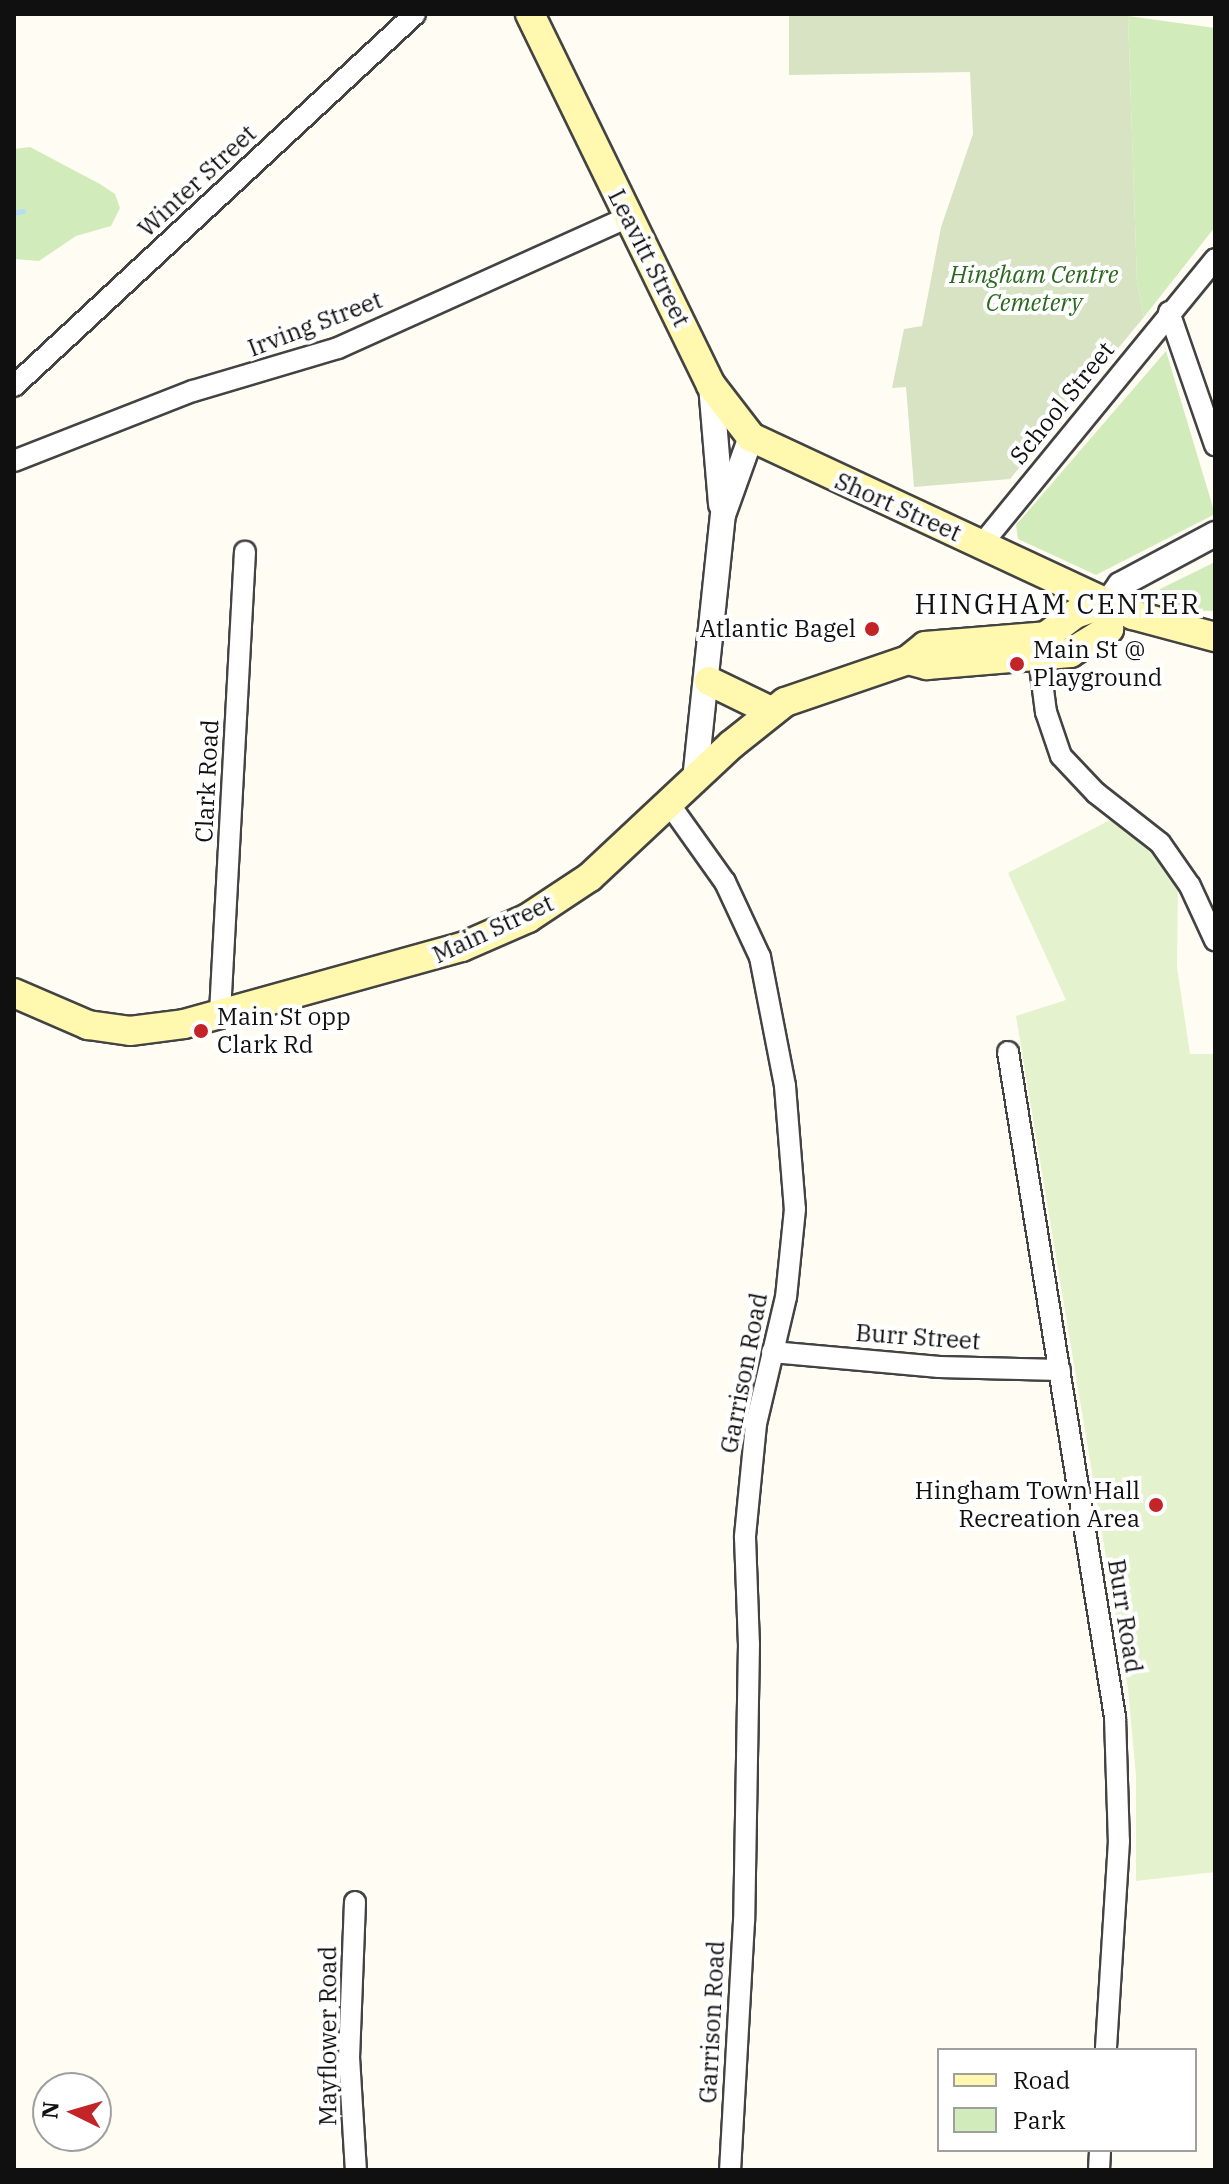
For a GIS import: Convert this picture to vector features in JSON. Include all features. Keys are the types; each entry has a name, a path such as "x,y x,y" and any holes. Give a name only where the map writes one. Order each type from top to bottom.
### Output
{"main road":[{"name":"Leavitt Street","path":"530,14 711,385"},
{"name":"Short Street","path":"711,385 751,437 1107,603"},
{"path":"1107,603 1169,628 1215,637"},
{"name":"Main Street","path":"14,993 88,1025 119,1030 184,1024 415,964 528,918 590,877 771,711 809,691 908,660 925,646 960,653 1038,647 1075,614 1107,603"},
{"path":"709,681 771,711"}],"street":[{"name":"Winter Street","path":"14,386 415,14"},
{"name":"Irving Street","path":"14,461 193,391 338,348 628,217"},
{"name":"School Street","path":"982,544 1215,259"},
{"path":"1169,312 1215,445"},
{"name":"Leavitt Street","path":"695,780 709,681 723,515 711,385"},
{"name":"Leavitt Street","path":"723,515 751,437"},
{"path":"1107,603 1120,585 1215,534"},
{"name":"Clark Road","path":"220,1013 245,552"},
{"path":"1038,647 1046,712 1061,756 1096,793 1160,843 1190,886 1215,940"},
{"name":"Garrison Road","path":"670,805 725,882 752,936 771,1006 785,1086 795,1209 786,1297 756,1424 745,1537 749,1644 744,1921 730,2170"},
{"name":"Burr Road","path":"1008,1052 1060,1370 1118,1768 1119,1841 1106,2048"},
{"name":"Burr Street","path":"772,1352 939,1367 1060,1370"},
{"name":"Mayflower Road","path":"355,1902 349,2057 356,2170"}],"green space":[{"name":"Hingham Centre Cemetery","path":"789,14 1128,16 1137,282 1144,317 1010,479 914,487 906,387 892,388 904,329 922,326 941,227 973,134 970,72 789,75"},
{"path":"1128,16 1215,28 1215,227 1144,317 1137,282"},
{"path":"30,147 115,194 120,208 111,226 76,236 39,261 14,259 14,149"},
{"path":"1166,351 1215,514 1096,575 1018,539 1016,525"},
{"path":"1215,562 1215,611 1175,610 1156,602 1160,589"},
{"name":"Hingham Town Hall Recreation Area","path":"1114,818 1153,849 1178,881 1177,967 1190,1054 1215,1054 1215,1872 1136,1881 1136,1776 1128,1689 1016,1016 1066,1000 1008,873"}],"waterway":[{"path":"14,213 23,211"}],"place":[{"name":"Atlantic Bagel","path":"872,629"},
{"name":"Main St @ Playground","path":"1017,664"},
{"name":"Main St opp Clark Rd","path":"201,1031"},
{"name":"Hingham Town Hall Recreation Area","path":"1156,1505"}],"district":[{"name":"HINGHAM CENTER","path":"1058,604"}]}
